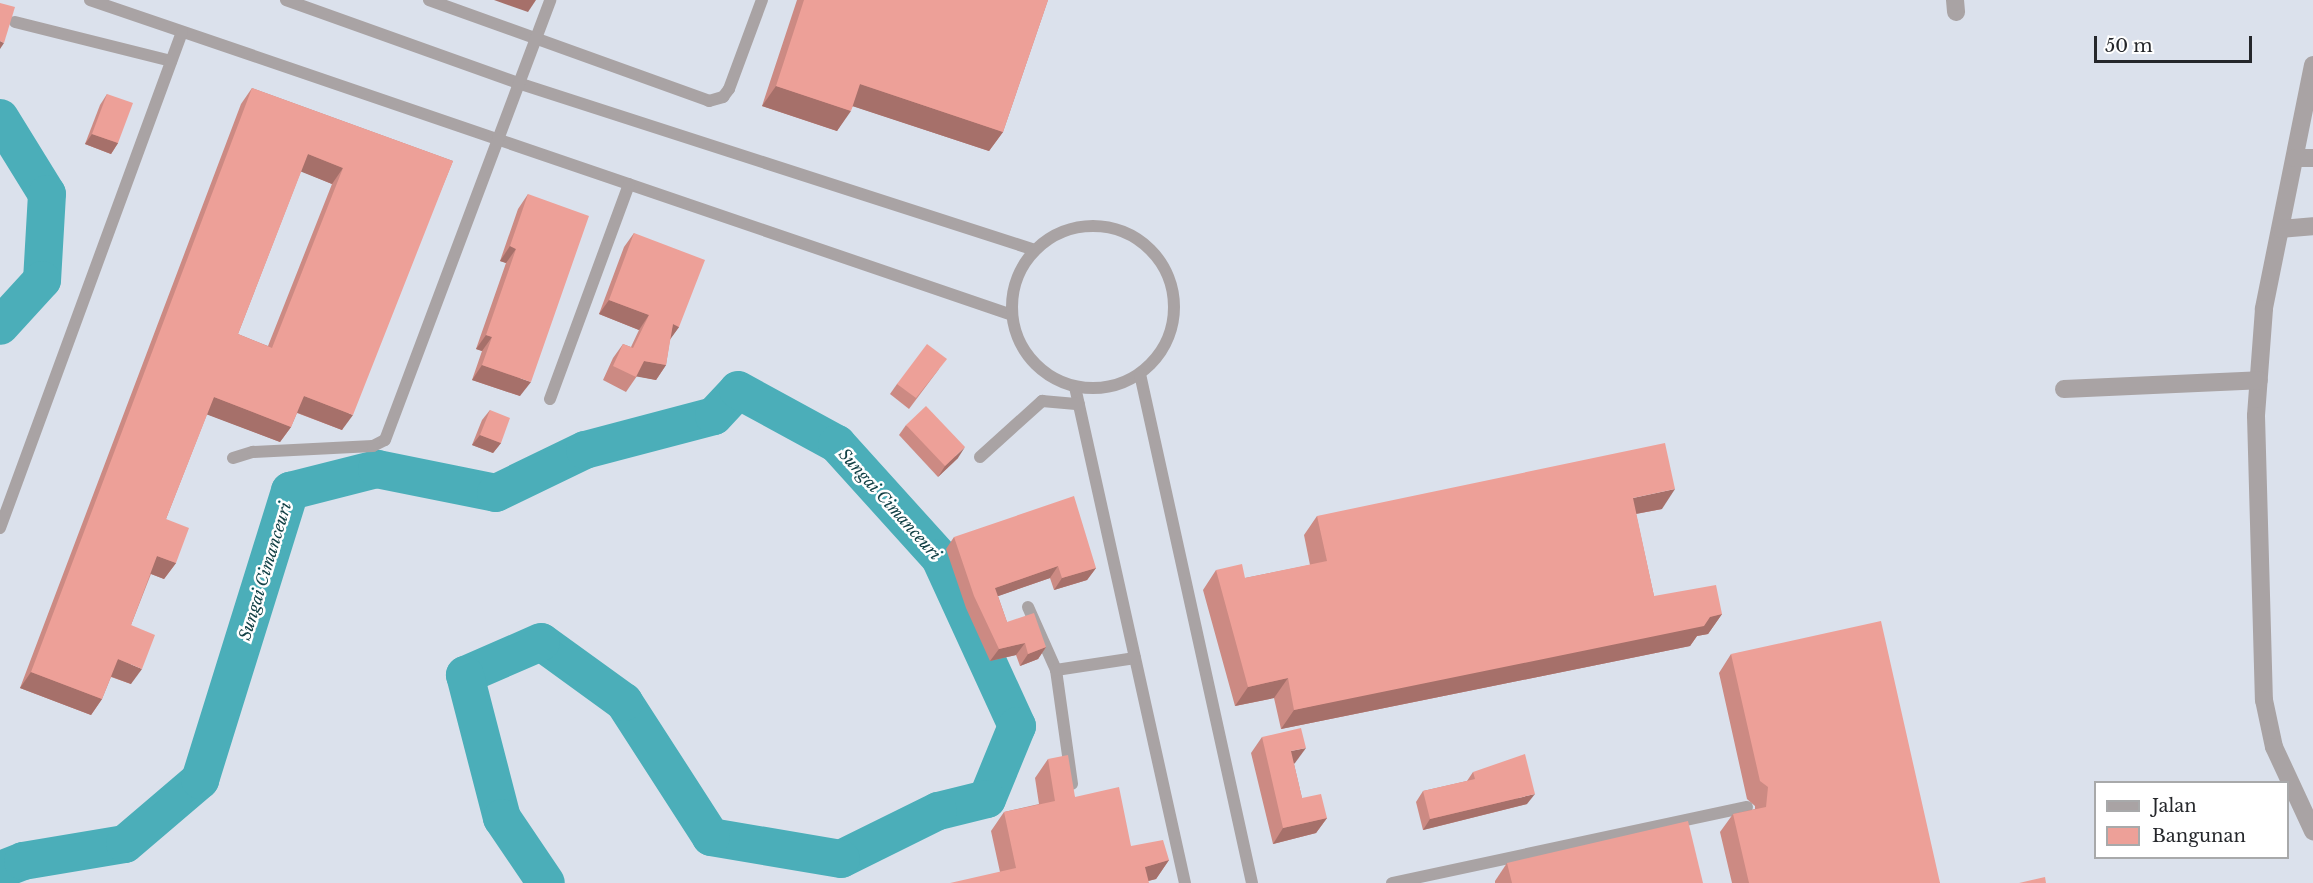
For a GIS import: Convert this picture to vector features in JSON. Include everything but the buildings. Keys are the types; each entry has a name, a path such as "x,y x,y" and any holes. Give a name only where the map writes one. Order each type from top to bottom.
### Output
{"street":[{"path":"2313,65 2304,158 2281,229 2264,309 2259,380 2258,597 2264,700 2274,747 2313,831"},
{"path":"2281,229 2313,226"},
{"path":"2064,388 2259,380"}],"lane":[{"path":"90,0 112,4 182,32 1012,315"},
{"path":"286,0 521,84 1035,250"},
{"path":"429,0 715,100 729,89 762,0"},
{"path":"233,458 253,452 373,446 385,440 502,141 550,0"},
{"path":"15,22 171,61"},
{"path":"0,528 182,32"},
{"path":"550,399 629,184"},
{"path":"1096,226 1129,234 1156,255 1172,285 1174,318 1163,350 1140,374 1109,387 1075,387 1044,373 1022,347 1012,315 1016,280 1035,250 1063,232 1096,226"},
{"path":"1140,374 1252,883"},
{"path":"1075,387 1185,883"},
{"path":"980,457 1042,401 1079,404"},
{"path":"1028,607 1056,670 1073,795"},
{"path":"1056,670 1135,658"},
{"path":"1392,883 1747,807"}],"waterway":[{"name":"Sungai Cimanceuri","path":"0,118 47,194 42,280 0,326"},
{"name":"Sungai Cimanceuri","path":"0,870 23,861 125,844 200,780 290,491 377,469 496,493 585,450 714,416 738,390 837,444 940,558 1017,726 987,799 938,811 841,859 711,837 624,702 541,642 465,675 502,818 546,883"}]}
